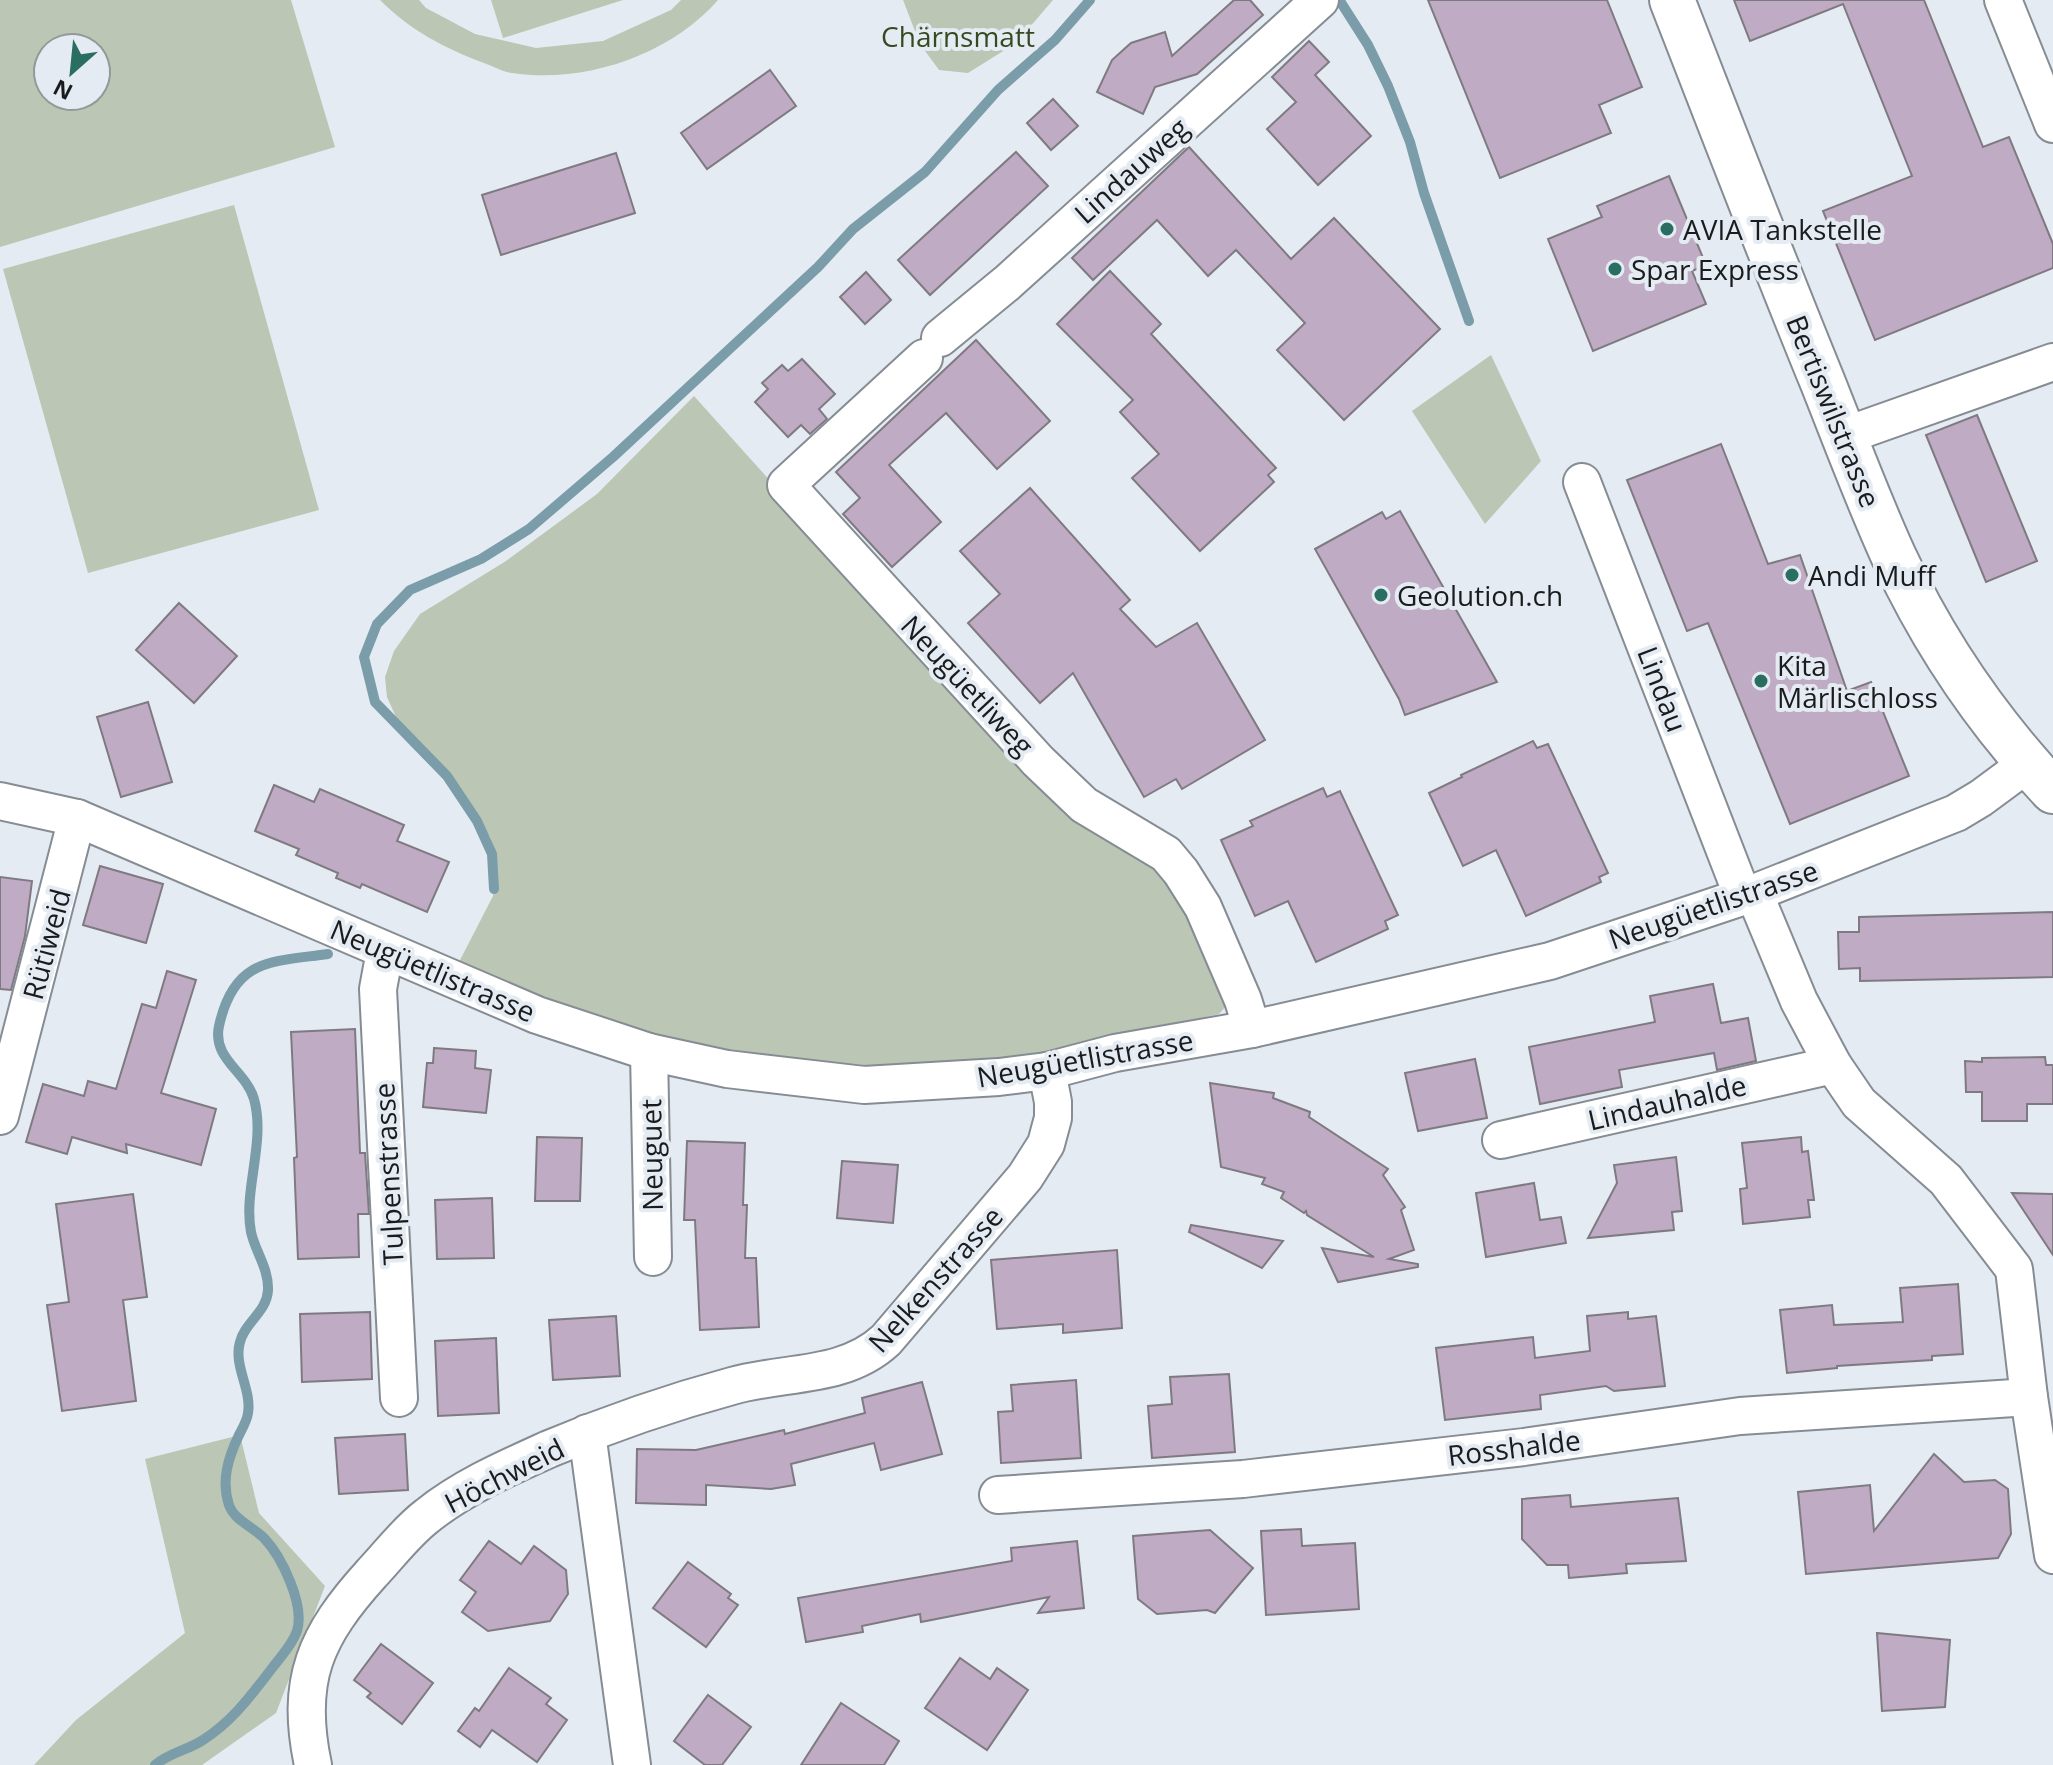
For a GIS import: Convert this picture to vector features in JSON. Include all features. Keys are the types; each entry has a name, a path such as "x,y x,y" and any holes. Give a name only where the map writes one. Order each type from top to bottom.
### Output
{"main road":[{"name":"Bertiswilstrasse","path":"1672,0 1894,557 1923,613 1973,694 2040,778"}],"street":[{"name":"Lindauweg","path":"932,348 1320,0"},
{"path":"2003,0 2053,124"},
{"name":"Neugüetliweg","path":"932,348 786,485 1038,761 1084,805 1166,854 1203,907 1243,1000 1252,1029"},
{"path":"1844,436 2053,362"},
{"name":"Lindau","path":"1582,482 1749,895"},
{"name":"Neugüetlistrasse","path":"0,801 77,818 537,1015 649,1052 727,1069 864,1085 1047,1071 1115,1053 1252,1029 1550,961 1749,895 2040,778"},
{"name":"Rütiweid","path":"0,1116 77,818"},
{"path":"1749,895 1799,1001 1833,1065 1859,1103 1946,1180 2014,1269 2029,1397 2044,1432 2053,1555"},
{"name":"Tulpenstrasse","path":"385,951 378,989 399,1398"},
{"name":"Neuguet","path":"649,1052 653,1257"},
{"name":"Lindauhalde","path":"1501,1140 1833,1065"},
{"name":"Nelkenstrasse","path":"587,1433 650,1409 736,1384 841,1367 870,1355 1025,1177 1046,1144 1053,1118 1047,1071"},
{"name":"Rosshalde","path":"998,1495 1243,1479 1524,1447 1740,1416 2029,1397"},
{"name":"Höchweid","path":"313,1765 306,1732 305,1703 314,1655 346,1602 426,1517 506,1468 587,1433 632,1765"}],"green space":[{"path":"0,0 291,0 335,147 0,247"},
{"path":"380,0 419,0 426,8 475,34 536,48 603,41 671,10 681,0 718,0 676,36 651,50 597,69 540,75 512,73 455,51 416,29"},
{"path":"491,0 623,0 503,38"},
{"name":"Chärnsmatt","path":"903,0 1053,0 1016,43 968,73 939,70 920,44"},
{"path":"234,205 319,510 88,573 3,269"},
{"path":"1491,355 1541,461 1485,524 1412,411"},
{"path":"694,396 1061,805 1133,849 1171,883 1189,909 1227,1005 1219,1014 1074,1046 987,1060 884,1066 813,1063 743,1055 645,1033 551,1001 458,964 493,896 497,879 496,861 490,837 451,778 396,717 387,697 385,677 394,651 420,614 506,561 597,494"},
{"path":"240,1435 259,1513 325,1586 276,1713 202,1765 34,1765 76,1720 185,1633 145,1459"}],"building":[{"path":"1234,0 1250,0 1263,15 1197,74 1155,87 1143,114 1097,92 1112,60 1131,43 1165,32 1172,56"},
{"path":"1428,0 1607,0 1642,87 1599,105 1611,133 1500,178"},
{"path":"1734,0 1924,0 1983,147 2009,137 2053,244 2053,268 1875,340 1823,211 1912,176 1843,4 1750,41"},
{"path":"1309,41 1329,62 1315,75 1371,136 1318,185 1267,129 1296,102 1272,77"},
{"path":"770,70 796,106 707,169 681,133"},
{"path":"1053,99 1078,126 1051,150 1027,123"},
{"path":"1189,147 1291,259 1334,218 1440,329 1344,420 1277,350 1305,323 1236,250 1208,276 1157,220 1093,280 1072,258"},
{"path":"1016,152 1048,186 930,295 898,260"},
{"path":"616,153 635,213 501,255 482,195"},
{"path":"1669,176 1706,265 1692,271 1706,304 1593,351 1548,239 1602,217 1597,206"},
{"path":"1110,271 1161,324 1151,334 1276,468 1268,475 1274,482 1200,551 1132,478 1159,454 1120,412 1133,400 1057,324"},
{"path":"866,272 891,300 865,324 840,297"},
{"path":"976,340 1050,421 997,469 946,413 889,465 941,522 892,567 843,514 860,498 836,472"},
{"path":"802,359 835,394 819,409 827,419 810,434 801,425 788,437 755,402 768,389 762,383 782,365 788,371"},
{"path":"1977,415 2037,561 1986,582 1926,435"},
{"path":"1721,444 1768,564 1800,555 1847,691 1871,682 1909,776 1790,824 1708,623 1687,631 1627,480"},
{"path":"1030,488 1130,600 1120,609 1156,647 1197,623 1265,740 1182,789 1176,779 1144,797 1073,673 1040,703 968,623 1000,594 960,551"},
{"path":"1400,511 1497,682 1405,715 1315,549 1382,512 1386,519"},
{"path":"179,603 237,656 194,703 136,650"},
{"path":"148,702 172,782 121,797 97,717"},
{"path":"1533,741 1537,748 1548,744 1608,873 1599,877 1601,882 1526,916 1496,850 1463,866 1429,793"},
{"path":"274,785 314,802 320,789 404,825 397,841 449,862 427,912 362,884 360,888 336,878 338,873 296,855 299,849 255,831"},
{"path":"1323,788 1327,797 1340,791 1398,915 1385,921 1388,929 1316,962 1288,901 1255,916 1221,840 1253,826 1250,821"},
{"path":"100,866 163,884 146,943 83,925"},
{"path":"0,877 32,881 25,936 11,990 0,989"},
{"path":"2053,912 2053,977 1860,981 1860,968 1839,969 1838,932 1859,932 1859,917"},
{"path":"167,971 196,980 161,1093 216,1109 201,1165 126,1144 127,1153 72,1137 67,1154 26,1142 43,1084 84,1096 88,1081 116,1089 142,1004 156,1008"},
{"path":"1713,984 1721,1023 1748,1018 1756,1061 1717,1070 1714,1053 1619,1070 1622,1087 1540,1104 1529,1047 1655,1022 1650,996"},
{"path":"355,1029 360,1153 365,1153 369,1214 358,1214 359,1257 298,1259 291,1032"},
{"path":"434,1048 476,1051 475,1068 491,1070 486,1113 423,1107 427,1063 433,1063"},
{"path":"2045,1057 2046,1065 2053,1065 2053,1104 2027,1104 2027,1121 1982,1121 1982,1092 1966,1092 1965,1061"},
{"path":"1475,1059 1487,1118 1418,1131 1405,1073"},
{"path":"1210,1083 1274,1093 1273,1098 1310,1112 1309,1117 1388,1169 1383,1175 1405,1207 1401,1210 1414,1250 1389,1259 1418,1264 1418,1267 1338,1282 1322,1248 1374,1257 1307,1215 1306,1211 1304,1213 1281,1198 1284,1192 1262,1184 1265,1178 1221,1167"},
{"path":"537,1137 582,1138 580,1201 535,1201"},
{"path":"1801,1137 1802,1152 1808,1151 1814,1200 1808,1200 1810,1217 1743,1224 1740,1189 1747,1188 1742,1143"},
{"path":"687,1141 745,1143 745,1258 756,1258 759,1327 700,1330 695,1220 684,1220"},
{"path":"1676,1157 1682,1211 1672,1212 1674,1230 1588,1238 1617,1183 1614,1165"},
{"path":"842,1161 898,1165 893,1223 837,1218"},
{"path":"1534,1183 1540,1220 1561,1217 1566,1243 1486,1257 1476,1193"},
{"path":"2012,1193 2053,1194 2053,1255"},
{"path":"133,1194 147,1297 123,1300 136,1401 62,1411 47,1305 69,1302 56,1204"},
{"path":"492,1198 494,1258 437,1259 435,1200"},
{"path":"1191,1225 1283,1241 1262,1268 1189,1232"},
{"path":"1117,1250 1122,1328 1063,1333 1063,1324 997,1329 991,1260"},
{"path":"1958,1284 1963,1354 1932,1356 1932,1360 1837,1366 1787,1373 1780,1310 1832,1305 1834,1325 1903,1322 1900,1288"},
{"path":"370,1312 372,1379 302,1382 300,1314"},
{"path":"1628,1312 1628,1319 1656,1316 1665,1386 1614,1391 1606,1386 1540,1395 1541,1409 1445,1420 1436,1348 1533,1337 1535,1358 1590,1351 1587,1316"},
{"path":"616,1316 620,1376 553,1380 549,1320"},
{"path":"496,1338 499,1413 438,1416 435,1341"},
{"path":"1229,1374 1235,1452 1152,1458 1148,1406 1172,1404 1170,1377"},
{"path":"1076,1380 1081,1458 1001,1463 998,1412 1013,1411 1011,1385"},
{"path":"922,1382 942,1454 881,1470 874,1443 791,1464 795,1485 771,1489 706,1485 706,1505 636,1503 637,1449 696,1450 784,1430 785,1434 865,1413 862,1398"},
{"path":"405,1434 408,1490 339,1494 335,1438"},
{"path":"1934,1454 1964,1482 1995,1480 2008,1489 2011,1534 1998,1558 1806,1574 1798,1492 1870,1485 1874,1531"},
{"path":"1570,1495 1571,1507 1678,1498 1686,1561 1626,1564 1627,1573 1569,1578 1568,1565 1547,1565 1522,1539 1522,1499"},
{"path":"1301,1529 1302,1546 1355,1543 1359,1609 1266,1615 1261,1531"},
{"path":"1210,1530 1253,1568 1215,1613 1207,1610 1157,1614 1138,1599 1133,1536"},
{"path":"489,1541 521,1564 534,1546 566,1570 568,1594 550,1621 488,1631 462,1612 476,1592 460,1580"},
{"path":"1077,1541 1084,1608 1038,1613 1049,1597 921,1622 920,1614 862,1626 863,1632 806,1642 798,1598 1012,1561 1011,1548"},
{"path":"688,1562 731,1594 728,1598 738,1605 706,1647 653,1608"},
{"path":"1877,1633 1950,1640 1945,1707 1882,1711"},
{"path":"381,1644 433,1683 402,1724 367,1697 371,1693 354,1680"},
{"path":"960,1658 990,1679 997,1668 1028,1690 987,1750 925,1708"},
{"path":"509,1668 551,1698 546,1704 567,1720 537,1762 492,1730 480,1747 458,1731 475,1708 479,1711"},
{"path":"708,1695 751,1727 722,1765 705,1765 674,1741"},
{"path":"841,1703 899,1741 884,1765 801,1765"}],"waterway":[{"path":"494,889 492,854 477,821 447,776 375,702 364,657 377,624 410,590 481,559 529,529 613,457 818,267 853,229 925,172 998,90 1055,40 1090,0"},
{"path":"1340,1 1368,45 1388,86 1410,142 1424,193 1469,321"},
{"path":"155,1765 214,1733 224,1724 257,1687 297,1631 299,1620 295,1595 278,1557 264,1538 235,1515 227,1496 229,1461 246,1422 249,1404 238,1351 246,1329 264,1305 268,1290 249,1216 257,1132 254,1099 225,1056 218,1037 226,1004 234,987 245,975 272,962 328,954"}],"place":[{"name":"AVIA Tankstelle","path":"1667,229"},
{"name":"Spar Express","path":"1615,269"},
{"name":"Andi Muff","path":"1792,575"},
{"name":"Geolution.ch","path":"1381,595"},
{"name":"Kita Märlischloss","path":"1761,681"}]}
